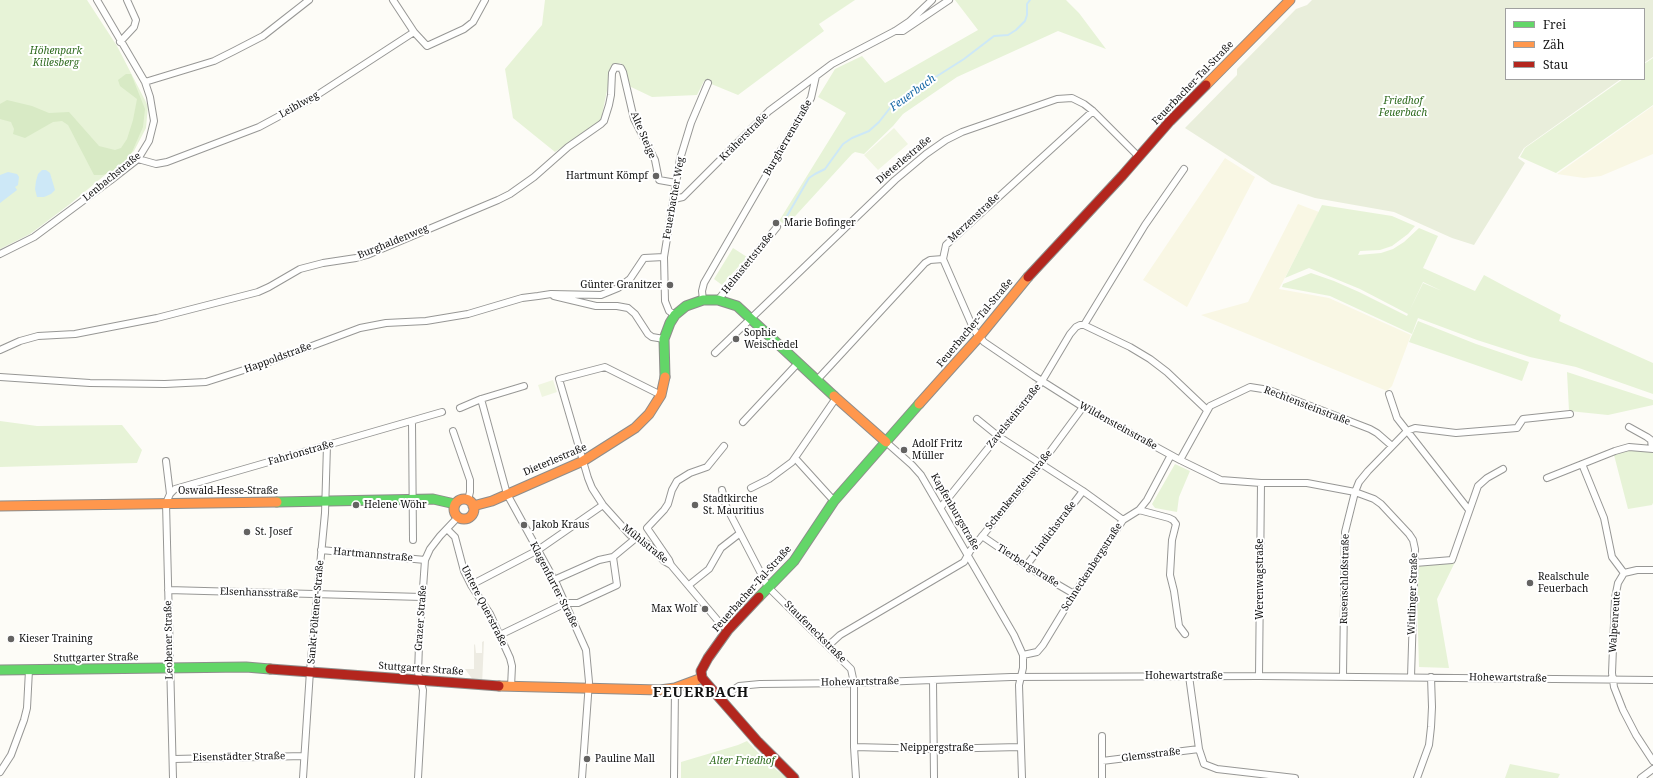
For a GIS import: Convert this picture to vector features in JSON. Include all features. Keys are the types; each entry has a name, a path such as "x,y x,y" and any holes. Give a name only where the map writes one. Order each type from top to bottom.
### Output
{"street":[{"name":"Lenbachstraße","path":"0,254 34,237 138,159 144,152 149,141 154,121 150,97 144,82 97,0"},
{"path":"120,42 134,27 136,20 127,0"},
{"path":"144,82 214,61 263,36 309,0"},
{"path":"393,0 414,32 427,46 464,29 473,22 485,0"},
{"path":"816,76 832,64 895,31 910,21 932,0"},
{"path":"895,31 903,31 948,0"},
{"name":"Feuerbacher-Tal-Straße","path":"702,678 701,671 703,665 728,630 794,561 834,501 979,337 1025,281 1139,158 1170,121 1290,0"},
{"name":"Leiblweg","path":"138,159 156,164 167,162 259,127 312,99 414,32"},
{"name":"Alte Steige","path":"613,78 613,69 615,67 621,68 634,119 655,160 659,180 676,184"},
{"name":"Kräherstraße","path":"674,199 683,197 769,111 816,76"},
{"name":"Burgherrenstraße","path":"703,300 702,291 704,283 811,98 816,76"},
{"name":"Burghaldenweg","path":"0,350 33,337 75,334 157,318 258,292 300,269 323,262 352,259 367,255 498,200 510,194 534,177 568,147 604,121 609,105 613,78"},
{"name":"Feuerbacher Weg","path":"674,315 669,311 666,301 664,257 685,140 708,83"},
{"name":"Dieterlestraße","path":"715,353 895,180 946,140 980,125 1057,99 1072,98 1084,104 1092,111 1139,158"},
{"name":"Merzenstraße","path":"943,259 944,248 948,242 1092,111"},
{"name":"Zavelsteinstraße","path":"941,507 1042,381 1070,334 1076,327 1084,325 1145,225 1184,169"},
{"name":"Helmstettstraße","path":"718,300 777,227"},
{"name":"Happoldstraße","path":"0,377 90,383 165,384 206,382 269,362 360,328 386,323 426,320 468,314 522,298 551,294 594,296 608,293 630,279 644,258 664,257"},
{"path":"817,380 925,263 930,260 943,259"},
{"name":"Wildensteinstraße","path":"943,259 965,312 979,337 1042,381 1083,406 1180,460 1221,480 1261,483 1307,483 1355,492"},
{"name":"Happoldstraße","path":"551,294 560,298 596,306 617,306 628,308 635,314 648,334 652,337 664,339"},
{"path":"664,339 666,331 674,315 686,306 703,300"},
{"name":"Kapfenburgstraße","path":"703,300 718,300 737,306 836,398 917,469 941,507 1014,636 1023,655"},
{"path":"1084,325 1130,347 1150,359 1167,372 1207,410"},
{"name":"Dieterlestraße","path":"507,494 583,461 636,428 650,414 661,395 665,377 664,339"},
{"path":"743,422 798,363"},
{"name":"Mühlstraße","path":"661,395 605,367 559,379 592,488 603,505 630,535 649,545 664,561 671,565 719,622 728,630"},
{"path":"460,408 481,399 524,386"},
{"name":"Rechtensteinstraße","path":"1180,460 1207,410 1214,403 1246,388 1261,388 1370,430 1377,433 1392,446"},
{"path":"1389,394 1397,418 1469,510"},
{"path":"751,488 776,475 795,458 836,398"},
{"name":"Klagenfurter Straße","path":"481,399 507,494 566,603 586,650 589,689 582,778"},
{"name":"Schenkensteinstraße","path":"829,645 840,635 964,562 967,555 1041,464 1083,406"},
{"name":"Fahrionstraße","path":"168,499 175,489 412,422 442,412"},
{"path":"1408,431 1415,428 1456,433 1517,428 1524,419 1570,414"},
{"path":"978,419 998,436 1083,491 1123,520"},
{"path":"412,422 413,540"},
{"path":"1547,478 1628,447 1653,448 1651,440 1647,436 1629,427"},
{"path":"453,431 470,480 470,503 473,513 465,519 458,517 454,510 455,504"},
{"name":"Rusenschloßstraße","path":"1343,676 1345,532 1355,492 1359,482 1368,471 1408,431"},
{"name":"Sankt-Pöltener-Straße","path":"302,778 325,502 327,445"},
{"path":"671,565 646,528 664,510 677,482 690,473 707,467 724,446"},
{"name":"Schneckenbergstraße","path":"1023,655 1037,652 1043,645 1074,594 1123,520 1139,510 1147,500 1171,454"},
{"path":"795,458 834,501"},
{"name":"Leobener Straße","path":"166,461 168,499 168,590 174,778"},
{"path":"1582,464 1604,518 1612,557 1624,573 1637,570 1653,570"},
{"path":"1415,563 1452,560 1478,486 1487,478 1503,469"},
{"name":"Werenwagstraße","path":"1260,676 1261,483"},
{"name":"Staufeneckstraße","path":"722,490 726,506 768,587 851,668 854,683 854,747 856,778"},
{"name":"Lindichstraße","path":"1026,566 1083,491"},
{"name":"Wittlinger Straße","path":"1355,492 1374,499 1381,504 1413,540 1415,549 1415,563 1411,677"},
{"name":"Oswald-Hesse-Straße","path":"0,506 168,499 325,502 444,500 455,504 462,499 470,503 492,501 507,494"},
{"path":"472,586 538,550 603,505"},
{"path":"1139,510 1169,518 1174,520 1176,524 1172,540 1170,575 1180,626 1185,634"},
{"name":"Grazer Straße","path":"418,778 424,690 418,673 418,645 426,560 430,550 458,517"},
{"name":"Untere Querstraße","path":"447,529 455,537 464,571 484,604 512,662 511,687"},
{"path":"688,585 706,572 721,548 740,534"},
{"name":"Tierbergstraße","path":"982,536 1026,566 1074,594"},
{"path":"554,580 599,560 613,557 636,538"},
{"name":"Hartmannstraße","path":"321,550 426,560"},
{"path":"500,635 566,603 578,604 617,585 613,557"},
{"name":"Walpenreute","path":"1624,573 1618,583 1615,598 1612,665 1614,687 1623,710 1636,735 1653,761"},
{"name":"Elsenhansstraße","path":"168,590 422,597"},
{"path":"1022,778 1020,746 1020,685 1023,655"},
{"name":"Stuttgarter Straße","path":"0,670 246,666 511,687 660,690 675,688 702,678"},
{"path":"0,772 11,755 24,720 27,708 29,670"},
{"path":"1189,676 1199,749 1204,764 1217,769 1295,778"},
{"name":"Hohewartstraße","path":"719,699 739,686 760,684 854,683 1021,677 1343,676 1653,680"},
{"path":"1417,778 1428,745 1431,727 1431,677"},
{"path":"702,678 719,699 733,712 768,752 794,778"},
{"path":"933,680 934,778"},
{"path":"674,778 675,688"},
{"path":"1102,736 1102,778"},
{"name":"Neippergstraße","path":"854,747 934,749 1020,746"},
{"name":"Glemsstraße","path":"1102,761 1199,749"},
{"name":"Eisenstädter Straße","path":"174,759 304,756"},
{"path":"1641,778 1653,769"}],"shaded area":[{"path":"1653,106 1653,154 1601,176 1584,178 1557,174"},
{"path":"1225,158 1255,177 1187,307 1143,280"},
{"path":"1298,204 1319,212 1279,289 1329,298 1411,335 1392,386 1387,391 1201,315 1248,302"},
{"path":"484,641 482,685 476,684 465,669 474,669 474,645 475,644 476,653 482,653 482,642"}],"green space":[{"name":"Höhenpark Killesberg","path":"0,0 87,0 117,46 148,106 146,128 134,151 70,204 30,234 0,249"},
{"path":"545,0 855,0 819,24 824,31 738,95 704,81 697,95 652,97 629,86 621,63 612,66 601,120 555,152 513,118 505,69 542,25"},
{"path":"955,0 1066,0 1079,13 1106,49 1058,31 957,77 903,114 893,126 864,154 855,152 852,154 787,225 779,221 846,113 818,97 835,69 862,56 885,83 978,30"},
{"name":"Friedhof Feuerbach","path":"1312,0 1653,0 1653,57 1645,62 1645,8 1505,8 1505,80 1620,80 1524,148 1518,158 1525,163 1474,245 1452,238 1394,212 1315,198 1272,184 1185,128 1237,75 1237,69 1296,9 1307,5"},
{"path":"1653,58 1653,105 1556,173 1520,157 1525,148 1622,80 1645,80 1645,63"},
{"path":"126,74 131,74 145,109 143,127 132,152 125,162 115,170 103,175 94,175 68,125 62,121 53,122 25,138 13,134 14,129 11,122 0,119 0,104 7,100 32,106 49,113 69,112 99,146 115,150 121,148 127,139 133,120 137,99 120,86 118,80"},
{"path":"894,128 908,144 878,170 864,155"},
{"path":"1322,205 1392,216 1415,226 1408,234 1392,246 1380,250 1360,251 1358,255 1381,253 1393,249 1404,242 1419,228 1438,236 1423,268 1475,291 1484,275 1561,315 1559,321 1653,363 1653,394 1576,367 1530,357 1477,340 1418,318 1412,334 1330,296 1282,287 1283,284 1311,273 1359,292 1407,316 1408,314 1360,289 1309,268 1285,278","holes":["1423,282 1442,291 1423,283 1409,312"]},
{"path":"733,248 747,257 722,285 714,279"},
{"path":"1418,321 1476,344 1529,362 1522,381 1409,342"},
{"path":"1567,372 1653,400 1653,405 1608,415 1569,411"},
{"path":"553,380 557,392 542,397 538,385"},
{"path":"0,421 37,426 122,425 142,450 137,463 0,467"},
{"path":"1630,450 1653,452 1652,505 1628,509 1614,455"},
{"path":"1175,464 1190,471 1179,497 1177,512 1155,508 1152,504"},
{"path":"1456,560 1437,599 1449,668 1419,667 1416,565"},
{"name":"Alter Friedhof","path":"747,741 769,764 787,778 681,778 681,762"},
{"path":"1510,764 1560,774 1558,778 1505,778"}],"water":[{"path":"42,170 46,170 50,173 55,190 51,194 44,197 37,197 35,189 36,181 38,174"},
{"path":"8,172 17,174 19,177 18,185 15,187 17,190 0,203 0,175"}],"waterway":[{"name":"Feuerbach","path":"787,216 809,178 825,169 843,144 852,138 869,131 879,122 890,108 964,59 994,36 1008,35 1016,30 1025,21 1027,15 1027,4 1030,0"}],"traffic: fast":[{"path":"665,377 664,339 670,323 675,315 686,306 703,300 718,300 737,306 834,396"},
{"path":"759,597 794,561 834,501 919,404"},
{"path":"277,502 433,499 455,504"},
{"path":"0,670 246,667 270,669"}],"traffic: slow":[{"path":"1206,85 1290,0"},
{"path":"919,404 979,337 1028,277"},
{"path":"473,506 492,501 583,461 635,428 649,414 661,395 665,377"},
{"path":"834,396 886,442"},
{"path":"464,499 471,502 474,509 471,516 464,519 457,516 454,509 457,502 464,499"},
{"path":"0,506 277,502"},
{"path":"499,686 660,690 675,688 702,678"}],"traffic: jam":[{"path":"1028,277 1122,176 1170,121 1206,85"},
{"path":"759,597 728,630 708,658 701,671 702,678 758,742 794,778"},
{"path":"270,669 499,686"}],"place":[{"name":"Hartmunt Kömpf","path":"656,176"},
{"name":"Marie Bofinger","path":"776,223"},
{"name":"Günter Granitzer","path":"670,285"},
{"name":"Sophie Weischedel","path":"736,339"},
{"name":"Adolf Fritz Müller","path":"904,450"},
{"name":"Helene Wöhr","path":"356,505"},
{"name":"Stadtkirche St. Mauritius","path":"695,505"},
{"name":"Jakob Kraus","path":"524,525"},
{"name":"St. Josef","path":"247,532"},
{"name":"Realschule Feuerbach","path":"1530,583"},
{"name":"Max Wolf","path":"705,609"},
{"name":"Kieser Training","path":"11,639"},
{"name":"Pauline Mall","path":"587,759"}],"district":[{"name":"FEUERBACH","path":"701,693"}]}
